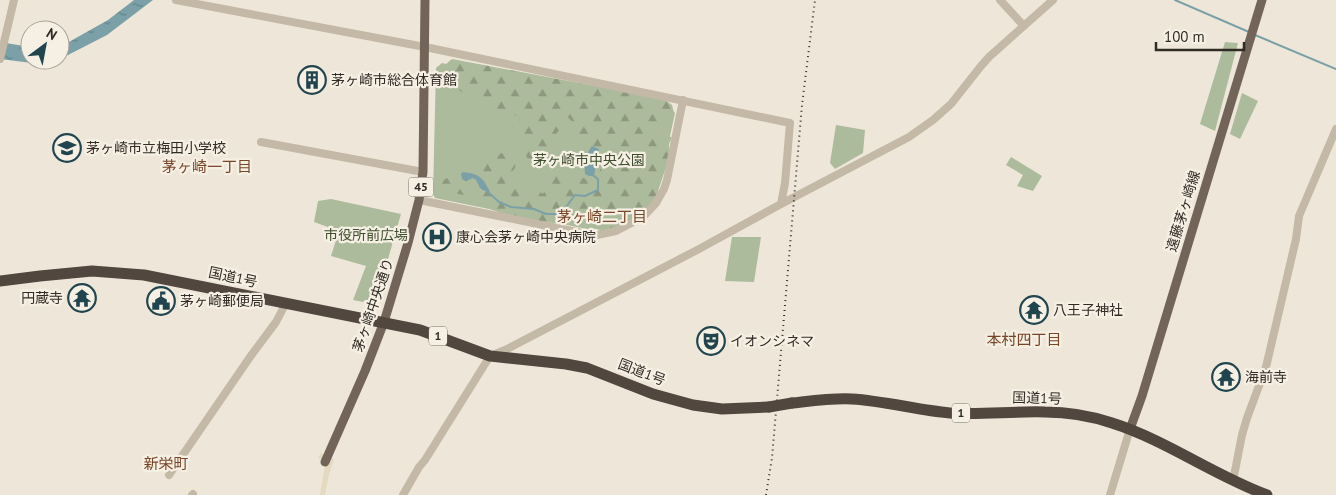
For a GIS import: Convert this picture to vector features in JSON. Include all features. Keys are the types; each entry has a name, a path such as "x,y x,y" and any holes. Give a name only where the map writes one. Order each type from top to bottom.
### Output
{"highway":[{"name":"国道1号","path":"0,281 92,272 144,275 420,330 490,356 587,368 653,394 693,405 722,409 768,407 812,400 851,399 949,412 1045,412 1092,418 1111,422 1149,437 1233,481 1266,495"}],"main road":[{"name":"茅ヶ崎中央通り","path":"325,462 384,322 419,200 423,172 425,0"},
{"name":"遠藤茅ヶ崎線","path":"1130,429 1140,402 1262,0"}],"street":[{"path":"0,59 14,0"},
{"path":"176,0 424,47 790,123 785,183 781,204"},
{"path":"1000,0 1024,26"},
{"path":"403,495 490,356 700,249 909,137 956,100 989,57 1053,0"},
{"path":"419,200 587,234 597,235 616,231 650,211 661,196 667,180 683,100"},
{"path":"1233,481 1244,426 1266,367 1294,250 1299,216 1336,130"},
{"path":"261,142 423,172"},
{"path":"169,475 276,322 286,303"},
{"path":"1110,495 1130,429"}],"green space":[{"path":"1225,42 1238,43 1215,131 1200,124"},
{"name":"茅ヶ崎市中央公園","path":"452,59 664,99 672,105 674,113 671,117 662,117 658,125 664,137 672,137 669,144 666,167 657,194 650,205 623,227 602,231 589,226 590,219 583,212 573,213 568,225 539,221 501,213 487,208 468,196 437,187 443,180 455,175 484,190 483,170 489,158 502,153 514,157 516,161 515,168 509,177 516,186 531,186 543,194 546,187 543,179 549,176 560,176 567,187 579,177 588,179 598,178 601,166 599,153 580,142 574,134 573,122 565,115 561,128 549,142 544,153 537,160 527,158 517,140 520,126 518,116 511,114 500,124 494,120 490,106 484,100 469,96 455,87 444,77 445,66"},
{"name":"茅ヶ崎市中央公園","path":"442,63 671,108 675,113 665,159 609,228 587,229 435,198 433,194 436,68"},
{"path":"1242,93 1258,101 1240,139 1230,134"},
{"path":"836,125 865,130 863,153 835,169 830,163"},
{"path":"1011,157 1042,176 1033,191 1017,186 1023,175 1006,165"},
{"name":"市役所前広場","path":"331,199 401,214 386,266 373,290 370,300 363,302 353,300 366,266 331,256 339,231 314,222 318,201"},
{"path":"732,237 761,237 754,282 725,281"}],"shaded area":[{"path":"321,453 334,459 325,495 320,495 327,462 318,458"}],"water":[{"path":"134,0 153,0 107,35 70,54 70,41 108,20"},
{"path":"0,42 20,45 20,62 0,59"},
{"path":"592,146 599,149 594,176 589,176 585,174 585,163"},
{"path":"463,172 480,177 490,192 480,188 473,178 466,181 462,179 461,174"}],"waterway":[{"path":"1175,0 1249,32"},
{"path":"1255,35 1336,69"},
{"path":"488,192 499,202 511,207 534,209 546,214 559,214 575,195 585,196 598,190 598,179 594,176"}],"railway":[{"path":"766,495 772,458 802,105 815,0"}],"place":[{"name":"茅ヶ崎市総合体育館","path":"312,80"},
{"name":"茅ヶ崎市立梅田小学校","path":"67,148"},
{"name":"康心会茅ヶ崎中央病院","path":"437,237"},
{"name":"円蔵寺","path":"82,298"},
{"name":"茅ヶ崎郵便局","path":"161,301"},
{"name":"八王子神社","path":"1034,310"},
{"name":"イオンシネマ","path":"711,341"},
{"name":"海前寺","path":"1226,377"}],"district":[{"name":"茅ヶ崎一丁目","path":"207,167"},
{"name":"茅ヶ崎二丁目","path":"602,217"},
{"name":"本村四丁目","path":"1024,340"},
{"name":"新栄町","path":"166,464"}]}
